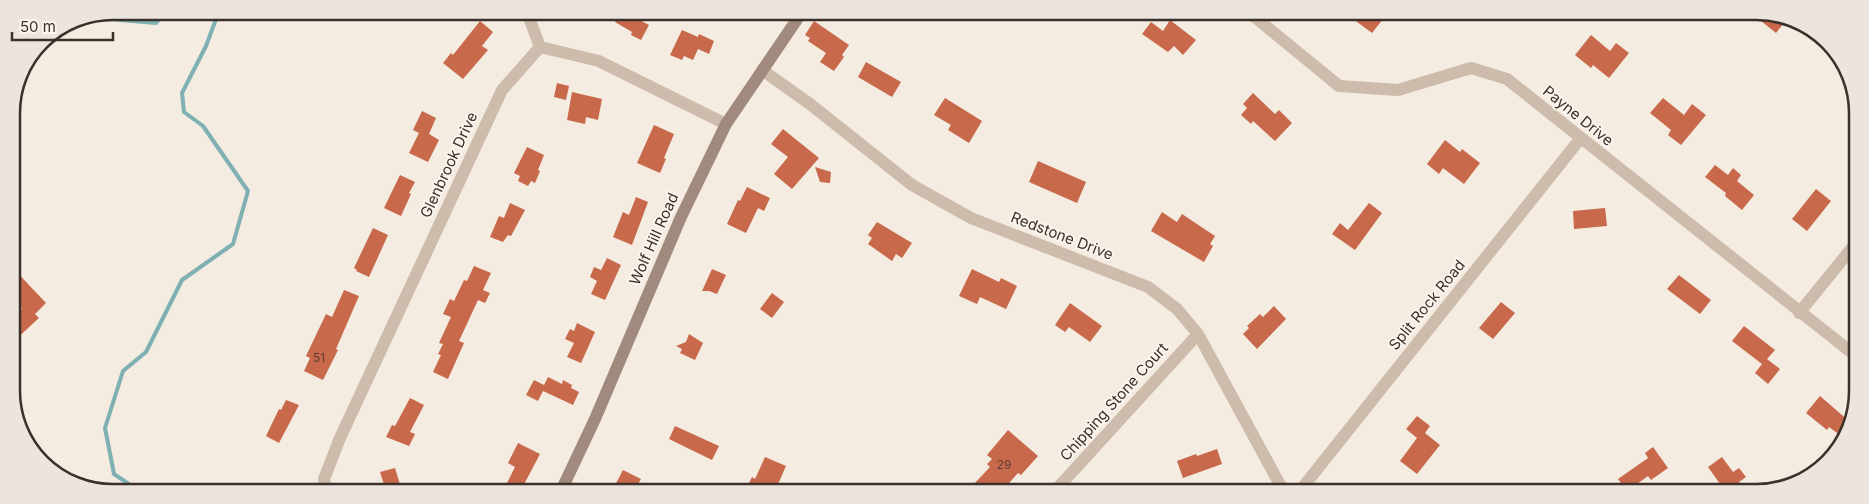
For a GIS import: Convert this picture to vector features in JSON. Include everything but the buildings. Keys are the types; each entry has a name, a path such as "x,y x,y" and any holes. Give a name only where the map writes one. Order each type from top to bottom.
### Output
{"street":[{"path":"530,20 540,47 598,61 726,124"},
{"name":"Wolf Hill Road","path":"564,484 595,419 680,217 726,124 796,20"},
{"name":"Payne Drive","path":"1259,20 1340,86 1398,90 1471,68 1506,79 1849,351"},
{"name":"Glenbrook Drive","path":"325,484 324,479 340,438 502,90 540,47"},
{"name":"Redstone Drive","path":"762,70 810,104 912,184 971,218 1148,288 1178,309 1198,334 1280,484"},
{"name":"Split Rock Road","path":"1305,484 1580,139"},
{"path":"1799,313 1849,252"},
{"name":"Chipping Stone Court","path":"1061,484 1198,334"}],"waterway":[{"path":"121,20 156,23 158,20"},
{"path":"129,484 114,474 105,428 123,371 146,352 182,280 233,244 248,191 203,126 184,112 182,93 206,46 216,20"}]}
